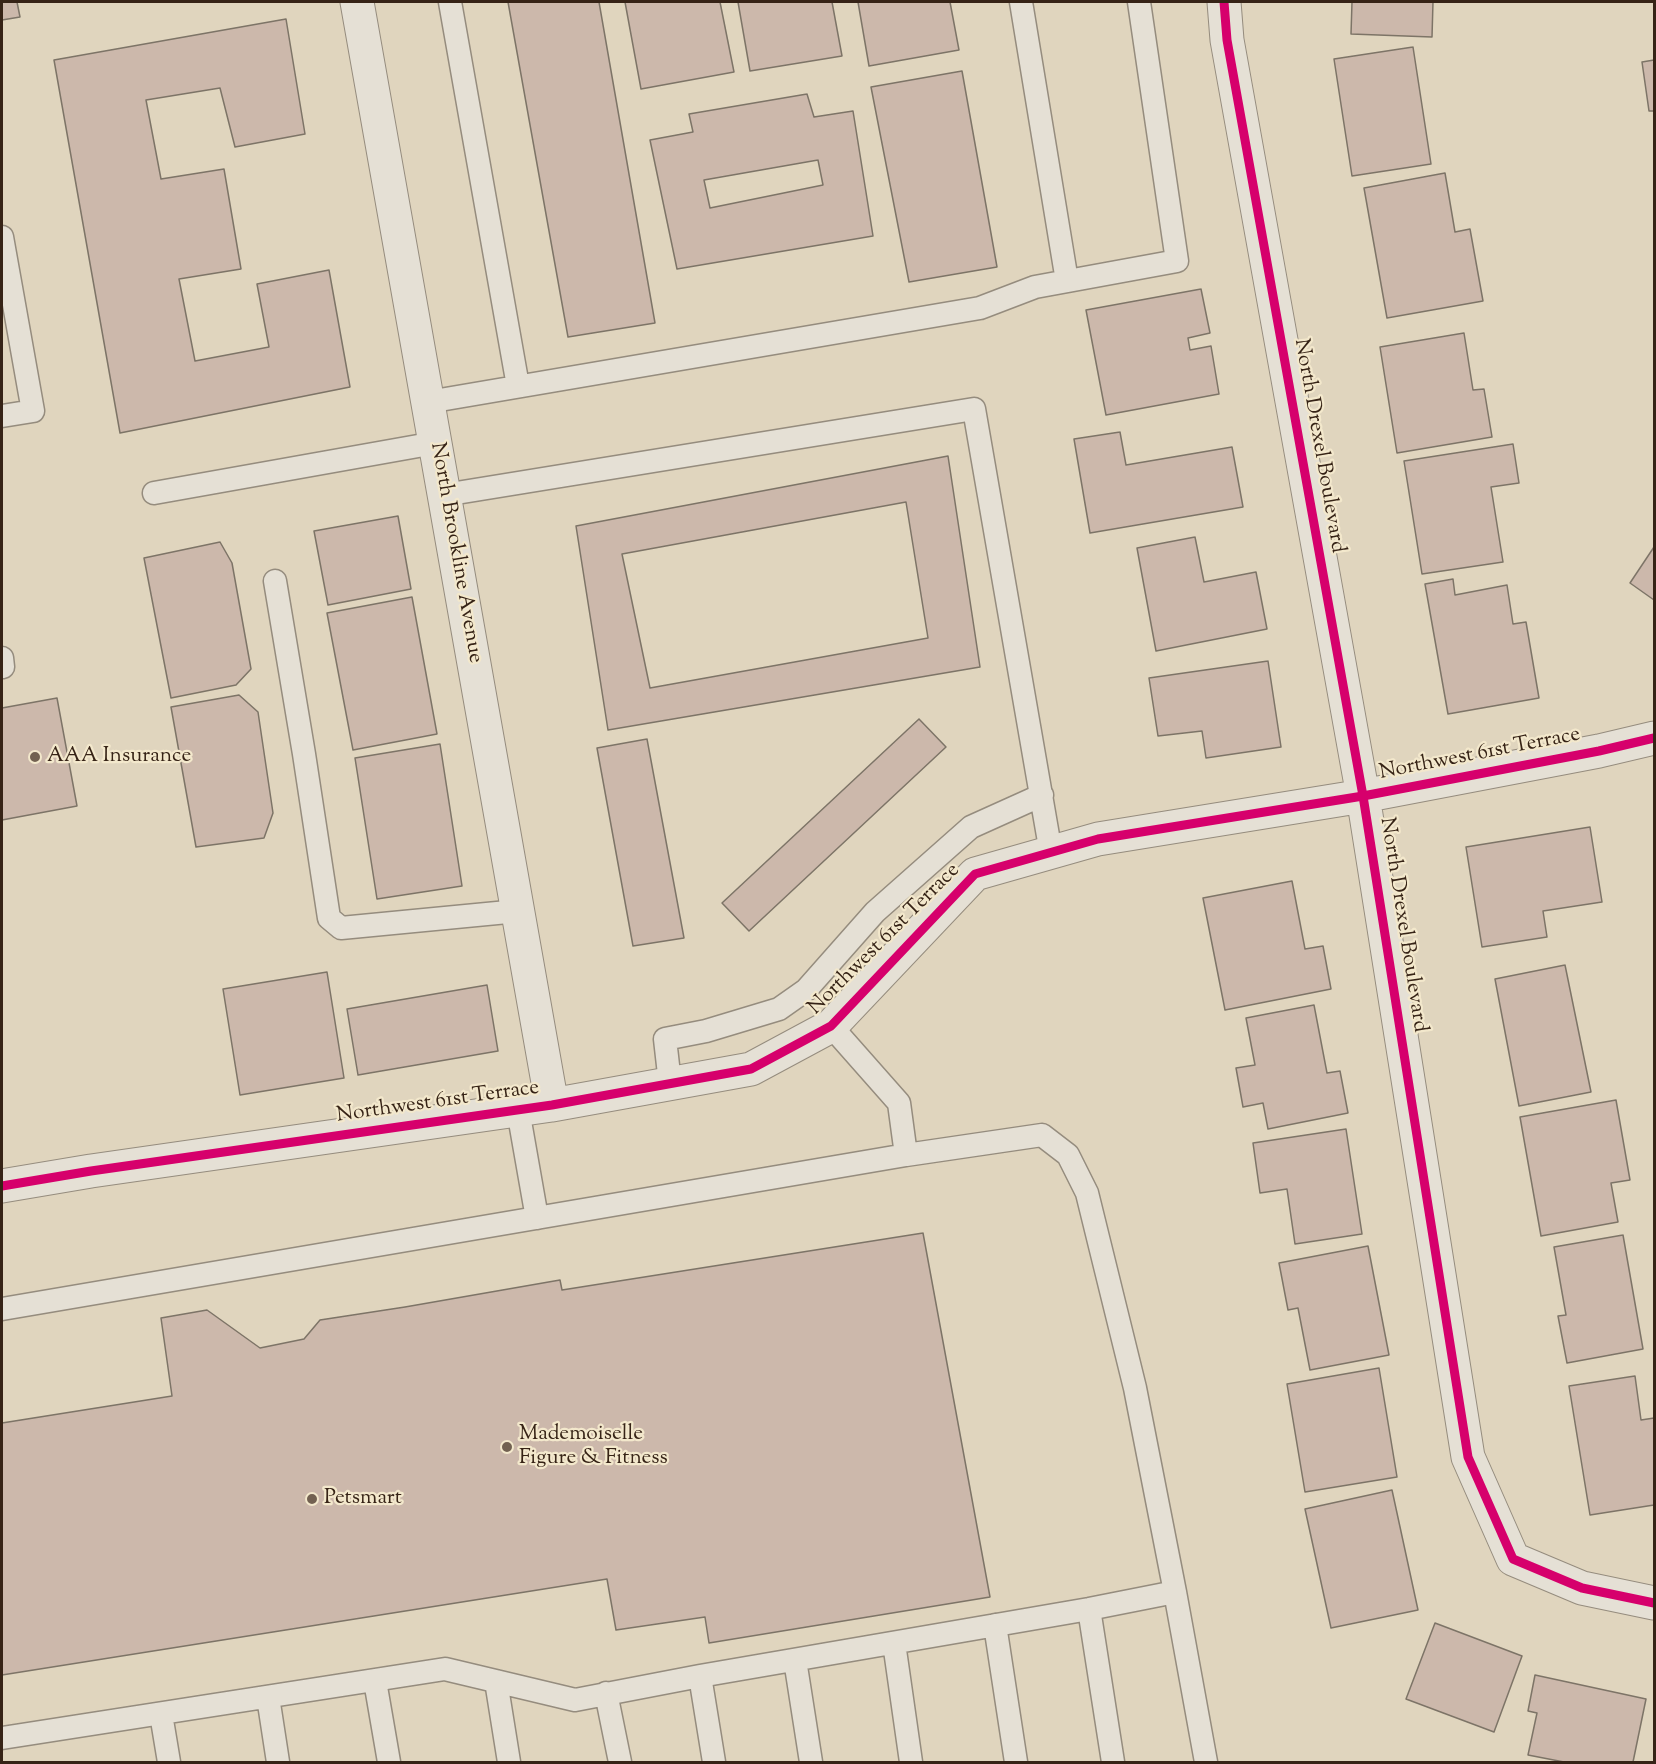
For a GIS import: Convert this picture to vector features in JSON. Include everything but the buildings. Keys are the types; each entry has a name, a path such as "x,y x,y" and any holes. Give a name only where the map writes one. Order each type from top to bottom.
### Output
{"street":[{"name":"North Brookline Avenue","path":"357,2 552,1105"},
{"name":"North Drexel Boulevard","path":"1224,2 1227,40 1363,796 1468,1457 1513,1559 1582,1588 1654,1603"},
{"name":"Northwest 61st Terrace","path":"2,1186 103,1169 552,1105 750,1069 831,1026 975,874 1098,839 1363,796 1599,751 1654,738"}],"lane":[{"path":"450,2 518,387"},
{"path":"1021,2 1067,280"},
{"path":"428,402 980,308 1035,287 1177,261 1138,2"},
{"path":"2,237 33,411 2,416"},
{"path":"444,495 975,409 1051,852"},
{"path":"154,493 435,443"},
{"path":"275,581 329,918 342,928 518,911"},
{"path":"670,1083 664,1039 706,1031 779,1010 806,990 875,912 971,827 1042,795"},
{"path":"831,1026 899,1102 906,1155"},
{"path":"518,1110 537,1218"},
{"path":"2,1309 906,1155 1042,1135 1068,1155 1086,1193 1136,1389 1206,1762"},
{"path":"2,1738 445,1670 575,1700 700,1676 1089,1610 1175,1592"},
{"path":"1089,1610 1113,1762"},
{"path":"995,1625 1016,1762"},
{"path":"894,1643 911,1762"},
{"path":"795,1660 811,1762"},
{"path":"700,1676 714,1762"},
{"path":"375,1681 389,1762"},
{"path":"496,1682 509,1762"},
{"path":"606,1693 620,1762"},
{"path":"268,1697 278,1762"},
{"path":"162,1714 169,1762"}],"cycle path":[{"path":"1224,2 1227,40 1363,796 1468,1457 1513,1559 1582,1588 1654,1603"},
{"path":"2,1186 91,1171 552,1105 751,1069 831,1026 975,874 1098,839 1363,796 1599,751 1654,738"}],"place":[{"name":"AAA Insurance","path":"35,757"},
{"name":"Mademoiselle Figure & Fitness","path":"507,1447"},
{"name":"Petsmart","path":"312,1499"}]}
